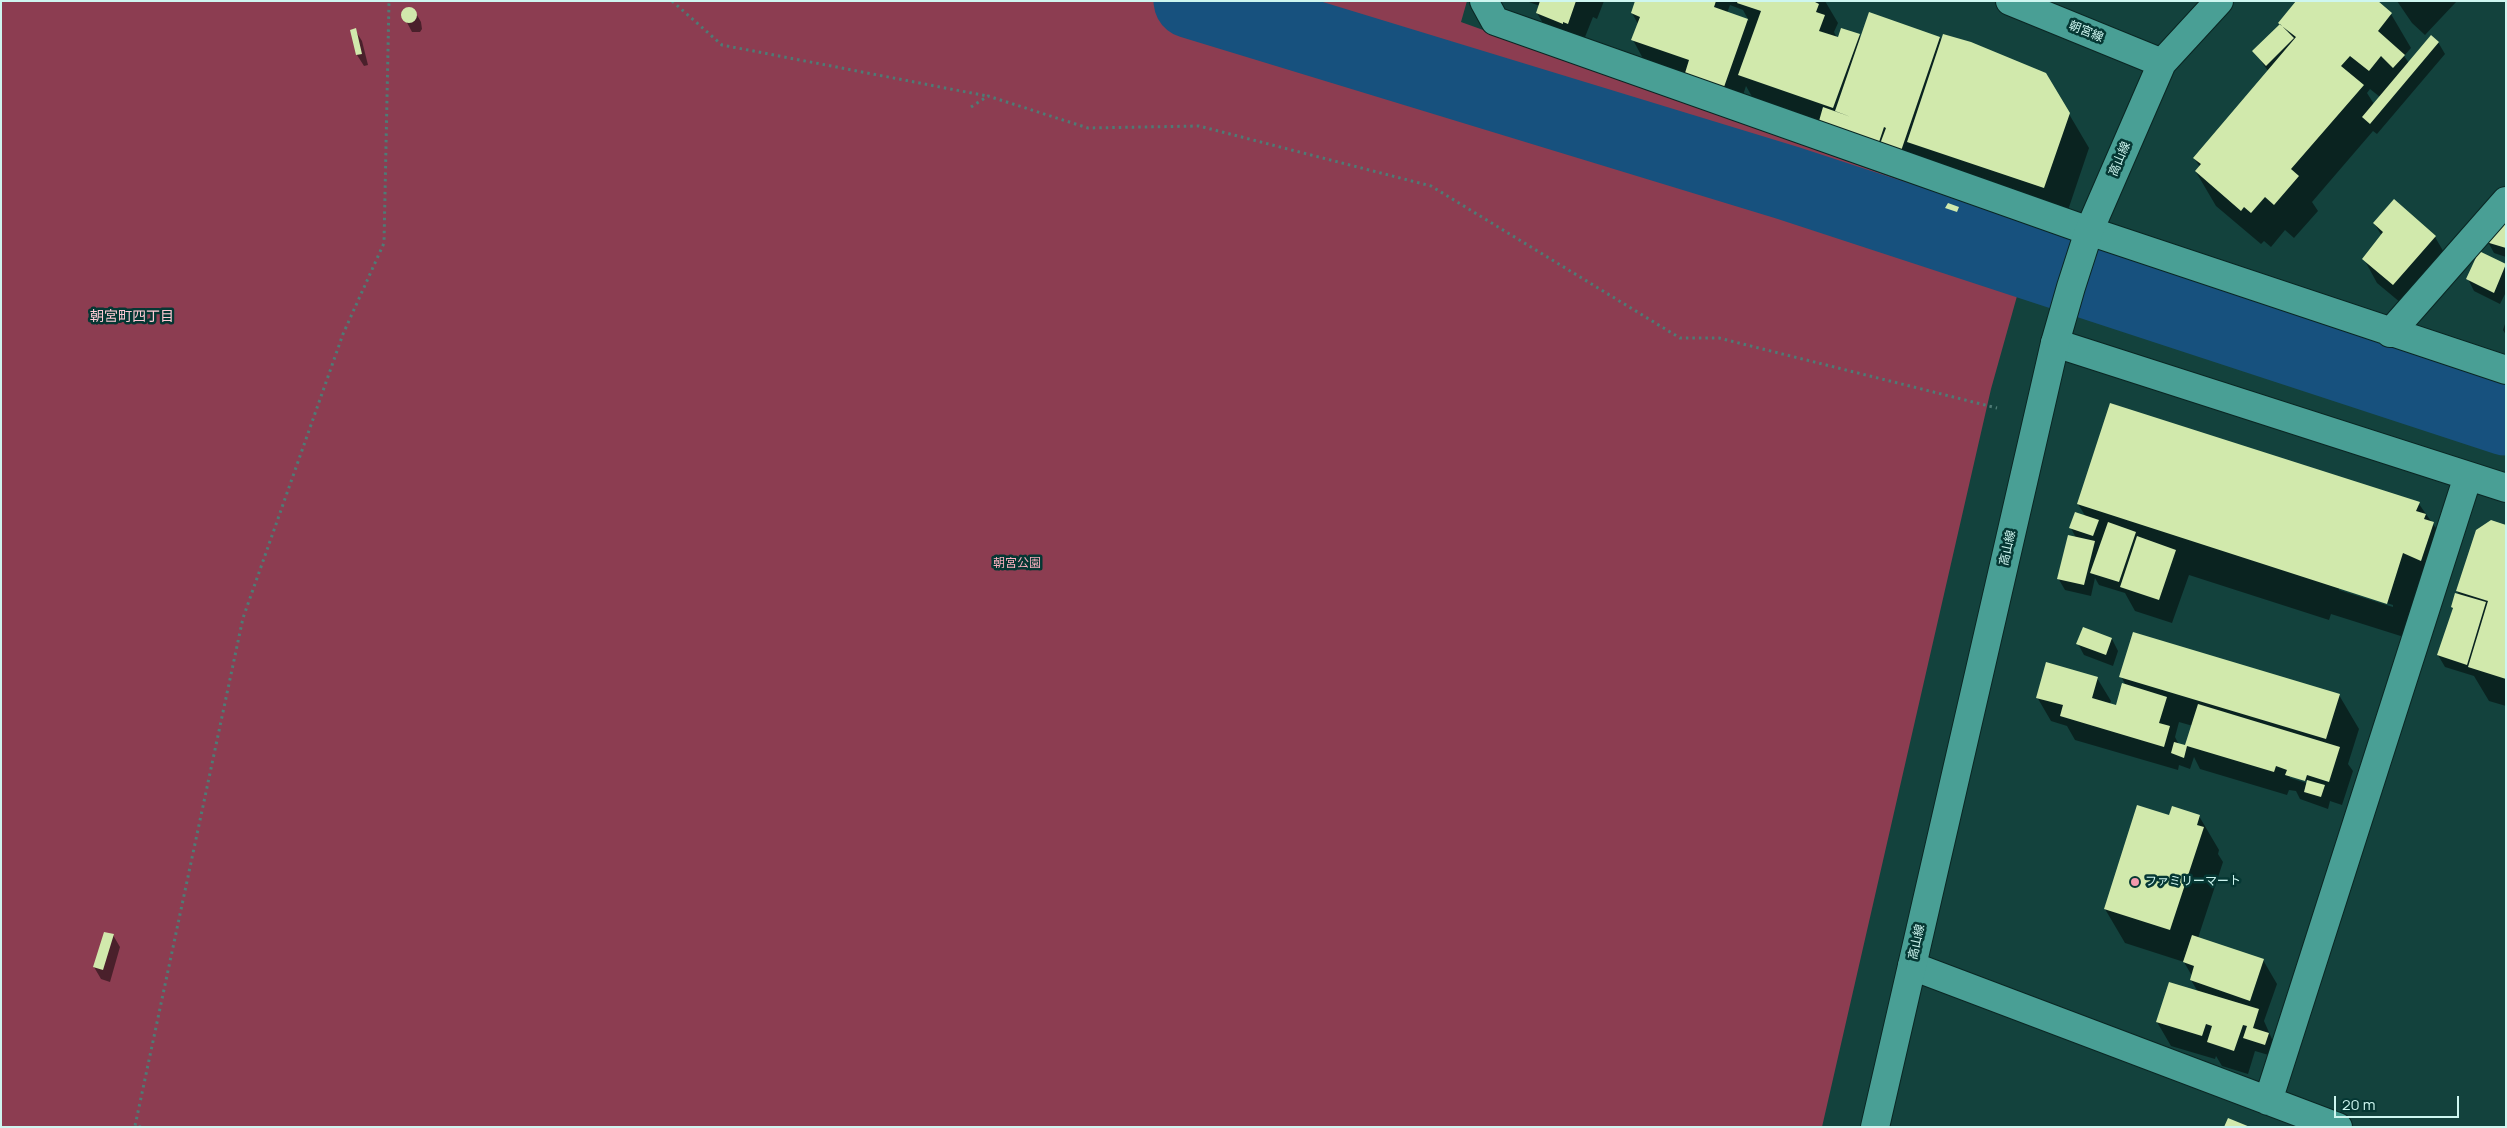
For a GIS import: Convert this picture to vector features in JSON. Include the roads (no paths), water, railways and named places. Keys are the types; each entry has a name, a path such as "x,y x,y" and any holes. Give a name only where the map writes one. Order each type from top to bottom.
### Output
{"street":[{"path":"1484,1 1495,22 2086,241 2506,370"},
{"name":"朝宮線","path":"2010,1 2162,63"},
{"name":"高山線","path":"1875,1127 2055,343 2071,287 2086,241 2162,63 2219,1"},
{"path":"2390,333 2506,201"},
{"path":"2055,343 2506,488"},
{"path":"2268,1101 2468,476"},
{"path":"1912,966 2338,1127"}],"waterway":[{"path":"1191,1 1788,183 2506,418"}],"place":[{"name":"ファミリーマート","path":"2135,882"}],"district":[{"name":"朝宮町四丁目","path":"132,317"}],"park label":[{"name":"朝宮公園","path":"1017,564"}]}
